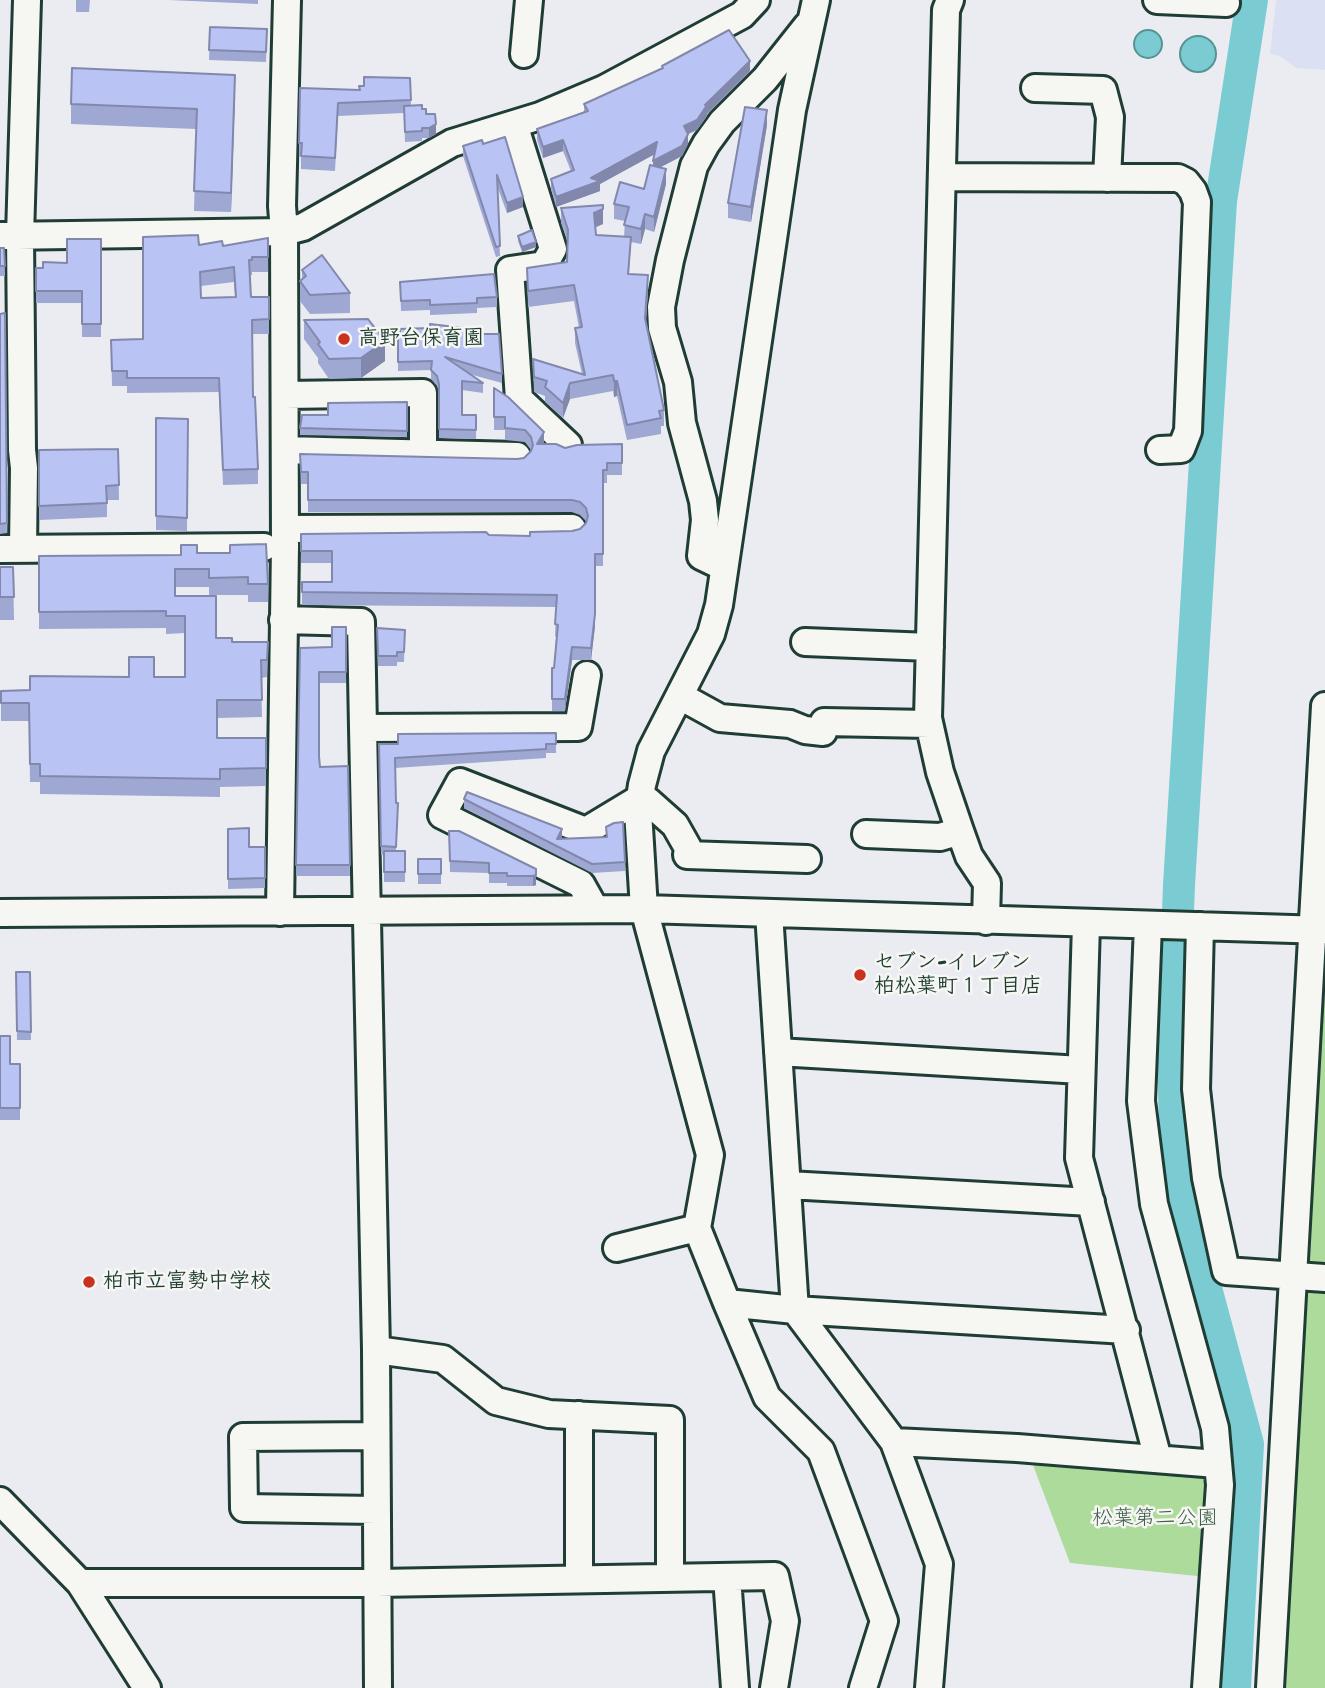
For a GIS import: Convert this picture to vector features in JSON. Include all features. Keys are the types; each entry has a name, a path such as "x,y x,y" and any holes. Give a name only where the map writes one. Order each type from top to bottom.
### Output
{"street":[{"path":"27,0 10,236 24,468 11,549 572,528"},
{"path":"280,912 285,538 282,206 287,0"},
{"path":"524,54 529,0"},
{"path":"10,236 284,232 303,227 452,144 565,107 604,89 742,15 756,0"},
{"path":"950,0 946,10 953,87 942,177 929,724 940,772 969,856 987,883 986,920"},
{"path":"1157,0 1226,3"},
{"path":"724,567 702,555 705,520 703,501 682,423 678,382 662,328 661,307 694,166 705,144 722,122 765,79 814,10"},
{"path":"814,10 792,110 739,471 711,634 651,751 638,811 644,909 710,1155 697,1228 767,1397 821,1451 884,1621 863,1688"},
{"path":"1035,88 1103,90 1110,117 1107,178"},
{"path":"514,124 552,249 544,265 510,270 519,399 568,445"},
{"path":"942,177 1178,178 1186,182 1197,202 1188,431 1181,449 1160,450"},
{"path":"285,395 422,393 422,454"},
{"path":"285,450 517,456"},
{"path":"693,466 739,471"},
{"path":"284,620 360,622 376,1350 378,1688"},
{"path":"805,642 930,647"},
{"path":"363,728 578,727 587,675"},
{"path":"680,696 720,718 790,724 805,730 823,732 824,722 929,724"},
{"path":"1270,1688 1293,1277 1319,929 1325,706"},
{"path":"595,909 581,884 442,815 460,782 586,831 639,799 648,801 675,825 688,848 688,855 807,859"},
{"path":"866,834 940,837 960,831"},
{"path":"0,913 644,909 1319,929"},
{"path":"769,913 796,1310 894,1442 939,1564 929,1688"},
{"path":"1086,924 1079,1158 1158,1459"},
{"path":"1154,926 1141,1101 1154,1205 1215,1428 1220,1485 1206,1688"},
{"path":"1196,926 1196,1088 1206,1178 1226,1271 1325,1278"},
{"path":"778,1052 1081,1070"},
{"path":"788,1185 1091,1202"},
{"path":"617,1248 697,1228"},
{"path":"727,1303 796,1310 1126,1330"},
{"path":"376,1350 443,1359 496,1401 549,1414 670,1420 670,1577"},
{"path":"579,1415 579,1579"},
{"path":"376,1436 243,1437 244,1508 376,1510"},
{"path":"894,1442 1017,1448 1217,1464"},
{"path":"0,1502 80,1583 147,1688"},
{"path":"80,1583 377,1583 775,1576 785,1621 774,1688"},
{"path":"727,1577 735,1688"}],"shaded area":[{"path":"1276,0 1325,0 1325,70 1296,68 1280,56 1270,54"}],"green space":[{"path":"1325,963 1325,1272 1303,1264 1321,966"},
{"path":"1307,1287 1325,1289 1325,1688 1277,1688 1301,1293"},
{"name":"松葉第二公園","path":"1037,1459 1213,1470 1207,1577 1070,1563 1033,1465"}],"water":[{"path":"1148,30 1158,34 1162,44 1158,54 1148,58 1138,54 1134,44 1138,34"},
{"path":"1198,36 1211,41 1216,54 1211,67 1198,72 1185,67 1180,54 1185,41"}],"building":[{"path":"210,27 267,29 266,52 209,50"},
{"path":"729,30 750,61 705,105 697,120 684,126 688,134 682,146 653,161 657,142 591,178 600,181 556,197 551,179 574,170 563,140 543,147 537,129 588,111 584,104 663,68 662,66"},
{"path":"72,68 235,75 231,193 194,191 197,109 71,104"},
{"path":"364,77 410,78 411,100 338,103 335,158 301,156 300,88 360,90 359,86 364,86"},
{"path":"422,105 426,114 435,114 436,124 422,128 422,131 405,132 404,106"},
{"path":"745,107 767,110 751,207 728,203"},
{"path":"505,137 523,197 507,203 497,175 500,246 496,247 463,146 482,140 483,144"},
{"path":"650,165 666,169 654,217 645,214 641,229 624,225 629,207 614,204 620,182 644,189"},
{"path":"603,205 603,209 594,213 596,235 631,237 628,274 648,275 645,318 664,410 659,411 661,418 627,425 617,381 614,381 613,375 570,383 563,403 545,387 547,381 534,377 533,359 585,375 575,328 582,327 574,285 528,291 527,268 567,262 568,230 561,208"},
{"path":"532,230 536,242 522,247 518,236"},
{"path":"198,235 199,245 222,241 223,246 268,238 268,257 252,257 252,260 249,260 251,297 269,297 269,319 252,320 258,469 223,470 219,378 127,378 127,371 112,371 111,340 143,339 143,237","holes":["234,267 236,297 201,298 200,272"]},
{"path":"67,239 101,239 101,324 82,324 82,291 36,291 36,268 43,268 43,262 67,263"},
{"path":"0,248 4,248 5,266 0,266"},
{"path":"322,255 350,293 310,295 300,281 306,276 302,270"},
{"path":"494,274 497,297 477,298 477,303 430,305 430,300 401,301 400,282"},
{"path":"5,313 7,523 0,524 0,314"},
{"path":"368,319 385,341 361,358 329,359 304,320"},
{"path":"430,324 480,330 479,334 499,334 502,374 445,357 483,383 462,381 462,415 476,415 476,430 439,429 439,384 437,376 431,370 432,361 398,362 400,329 430,328"},
{"path":"494,388 508,397 544,432 537,444 556,444 565,448 577,445 622,444 622,463 607,463 607,470 603,470 603,554 595,554 595,614 591,648 572,647 565,699 552,699 552,668 558,625 555,624 557,595 302,592 302,582 332,582 332,551 301,551 301,534 486,532 489,535 530,536 530,532 572,531 580,529 586,523 586,508 580,502 572,500 308,500 308,472 301,472 300,454 524,458 533,445 531,437 525,430 505,428 505,417 494,417"},
{"path":"407,402 407,431 300,428 302,415 328,415 328,403"},
{"path":"156,418 188,419 187,518 156,516"},
{"path":"118,449 119,485 106,486 107,503 39,506 39,450"},
{"path":"266,544 268,584 248,584 248,577 209,578 209,569 175,569 175,596 216,596 216,638 232,638 232,642 268,642 267,660 261,660 262,700 217,700 217,738 266,738 266,768 220,769 220,779 40,776 40,764 30,764 29,703 1,703 1,691 30,690 30,676 129,677 129,657 154,657 154,677 185,677 185,616 166,616 166,611 39,612 39,556 181,555 181,545 197,545 197,553 230,553 230,545"},
{"path":"0,567 13,567 14,597 0,597"},
{"path":"332,627 346,627 346,672 319,672 319,756 320,767 348,766 350,865 296,865 300,648 332,647"},
{"path":"377,628 405,630 404,652 397,652 397,656 378,656"},
{"path":"556,733 556,744 546,744 546,749 395,758 398,803 396,847 381,846 379,744 398,744 398,734"},
{"path":"467,792 562,829 557,839 607,837 606,827 623,822 625,862 592,864 464,799"},
{"path":"249,828 249,847 265,847 265,878 228,879 228,829"},
{"path":"449,831 459,831 536,869 536,875 507,876 507,873 489,873 489,863 450,861"},
{"path":"384,851 405,851 405,872 384,872"},
{"path":"418,859 441,859 441,874 418,874"},
{"path":"16,972 30,972 31,1032 17,1031"},
{"path":"0,1036 10,1036 10,1064 20,1064 20,1108 0,1108"}],"waterway":[{"path":"1235,1688 1248,1444 1176,1177 1173,1046 1179,885 1221,201 1252,0"}],"place":[{"name":"高野台保育園","path":"344,339"},
{"name":"セブン-イレブン 柏松葉町１丁目店","path":"860,975"},
{"name":"柏市立富勢中学校","path":"89,1282"}]}
